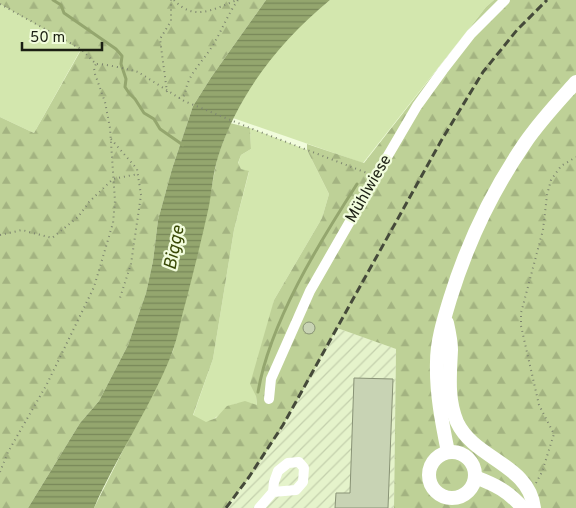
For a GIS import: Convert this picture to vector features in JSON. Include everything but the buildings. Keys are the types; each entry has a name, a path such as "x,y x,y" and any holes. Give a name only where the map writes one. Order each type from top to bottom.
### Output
{"main road":[{"path":"448,452 437,389 437,361 446,313 457,277 487,206 504,175 547,114 576,82"},
{"path":"446,313 451,348 449,377 453,410 457,422 462,431 473,442 515,473 530,490 534,508"},
{"path":"448,452 461,453 472,464 475,477 470,490 447,503 433,488 429,478 430,466 436,458 448,452"},
{"path":"475,477 501,487 523,508"}],"street":[{"name":"Mühlwiese","path":"269,399 271,379 310,291 417,106 471,34 505,0"},
{"path":"259,508 273,492"}],"path":[{"path":"168,92 160,39 170,21 172,0 187,10 203,13 237,0"},
{"path":"178,98 185,95 196,66 212,47 237,0"},
{"path":"0,4 81,50 96,64 138,72 178,98 250,128 376,176"},
{"path":"0,472 8,452 47,384 94,287 113,223 115,201 110,139 105,102 94,74 96,64"},
{"path":"110,139 137,168 141,195 131,264 119,301"},
{"path":"530,490 538,481 554,434 540,405 521,326 521,313 543,230 547,195 551,180 561,166 576,157"},
{"path":"0,235 22,230 52,238 78,217 89,202 113,179 138,174"}],"shaded area":[{"path":"330,0 494,0 486,7 363,163 233,118 254,81 279,47"},
{"path":"0,4 81,49 34,133 0,117"},
{"path":"250,128 307,150 329,194 322,218 274,300 256,396 257,406 247,403 234,404 206,423 193,416 213,359 234,230 249,172 241,169 238,164 241,155 251,149"},
{"path":"337,328 396,349 394,508 225,508 266,452"}],"green space":[{"path":"0,0 266,0 193,106 172,169 158,220 153,261 146,293 128,345 99,401 80,423 28,508 0,508 0,117 34,133 81,50 0,4"},
{"path":"494,0 576,0 576,508 394,508 396,349 337,328 272,444 225,508 94,508 173,351 208,207 217,159 230,123 250,128 251,149 241,155 238,163 241,169 249,171 234,230 213,359 193,415 206,422 216,418 227,406 245,401 257,405 256,396 250,384 274,300 322,218 329,194 307,150 307,144 364,163 486,7"}],"water":[{"name":"Bigge","path":"266,0 330,0 294,33 262,71 226,134 216,163 209,206 178,334 164,373 94,508 28,508 80,423 99,401 128,345 146,293 153,261 158,220 172,169 193,106"}],"waterway":[{"path":"53,0 61,5 64,13 116,49 122,56 121,64 126,79 125,87 129,93 144,113 154,119 160,129 183,145"},
{"path":"258,392 264,365 285,311 312,257 357,184"}],"railway":[{"path":"226,508 283,425 441,141 483,72 517,30 547,0"}]}
